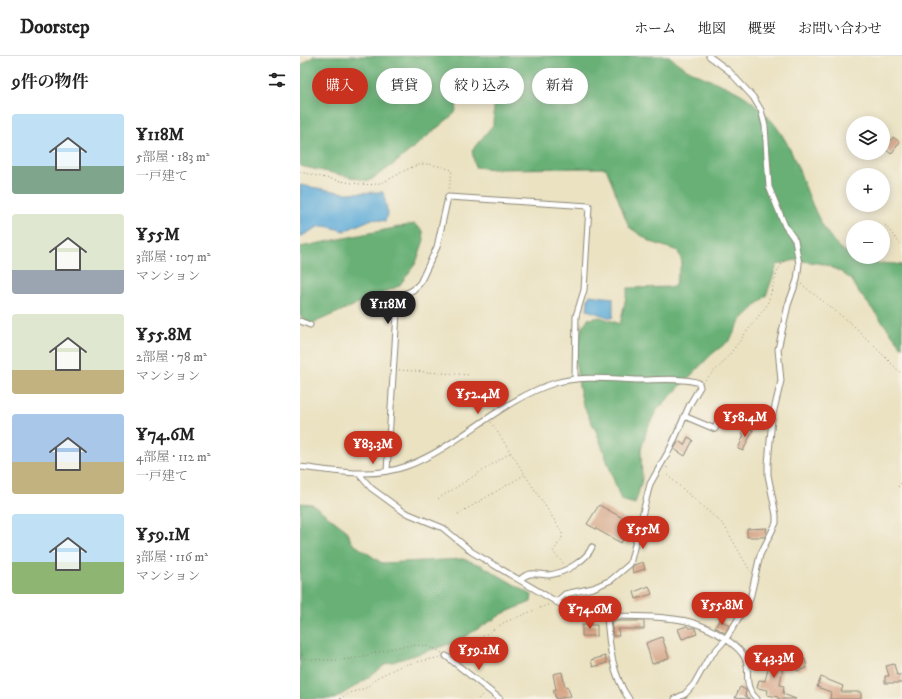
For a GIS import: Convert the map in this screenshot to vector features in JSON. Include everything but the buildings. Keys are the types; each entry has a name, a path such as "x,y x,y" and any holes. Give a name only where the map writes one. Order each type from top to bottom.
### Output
{"street":[{"path":"675,699 690,690 708,659 726,639 750,599 760,555 776,523 776,515 768,475 768,464 772,418 781,381 778,349 788,305 797,280 799,264 796,240 785,226 769,187 765,126 761,110 748,92 729,71 710,56"},
{"path":"387,472 398,297 413,290 420,283 436,247 448,197 589,206 584,290 576,316 575,379"},
{"path":"300,321 310,325"},
{"path":"300,467 359,474 387,472 407,466 431,455 532,392 555,383 575,379 694,381 700,384 650,484 630,564 611,580 593,588 565,594 556,602"},
{"path":"684,416 715,429 718,421 727,418"},
{"path":"359,474 371,488 391,504 404,512 443,528 472,552 556,602 583,615 663,617 687,620 709,628 735,646 745,658 748,665 746,684 749,691 757,699"},
{"path":"520,580 528,574 554,574 577,564 585,558 592,547"},
{"path":"607,616 612,654 618,676 629,699"},
{"path":"446,656 500,699"}],"path":[{"path":"300,172 356,183 375,184 390,179 412,167 428,164 452,170 448,197"},
{"path":"890,231 902,246"},
{"path":"700,384 723,363 767,305 778,270 785,258"},
{"path":"797,280 832,306 902,374"},
{"path":"394,369 470,375"},
{"path":"489,418 562,532 562,538 553,552 567,568"},
{"path":"438,499 511,452"},
{"path":"662,462 667,466 668,476 724,526 755,580"},
{"path":"458,514 525,474"},
{"path":"898,487 902,482"},
{"path":"340,699 349,693 366,688 378,678 403,664 446,656 465,648 505,622 556,602"},
{"path":"300,658 317,660 350,659 399,647 418,646 433,646 446,656"},
{"path":"478,699 489,689"}],"green space":[{"path":"314,56 669,56 677,63 695,73 741,94 756,105 769,118 782,135 792,153 808,194 827,232 840,247 846,251 846,264 902,265 902,347 858,291 852,280 841,272 824,264 795,260 777,265 766,296 741,320 730,340 712,354 656,411 647,429 641,450 642,480 635,504 621,500 597,433 583,405 575,358 582,327 588,319 600,317 620,324 628,288 674,287 682,262 678,251 651,242 629,227 606,168 493,169 475,167 472,150 493,125 494,104 524,104 524,68 440,68 440,104 457,104 455,113 394,164 369,181 300,166 300,66"},
{"path":"414,224 423,231 424,240 416,263 399,286 311,324 300,316 300,247"},
{"path":"300,503 312,504 346,530 352,543 382,563 463,559 481,565 532,595 531,602 504,613 456,642 386,664 359,684 334,699 300,699"}],"water":[{"path":"300,185 345,193 383,192 388,214 385,221 372,219 344,231 320,226 300,237"},
{"path":"590,295 613,298 613,317 611,318 587,310"}]}
